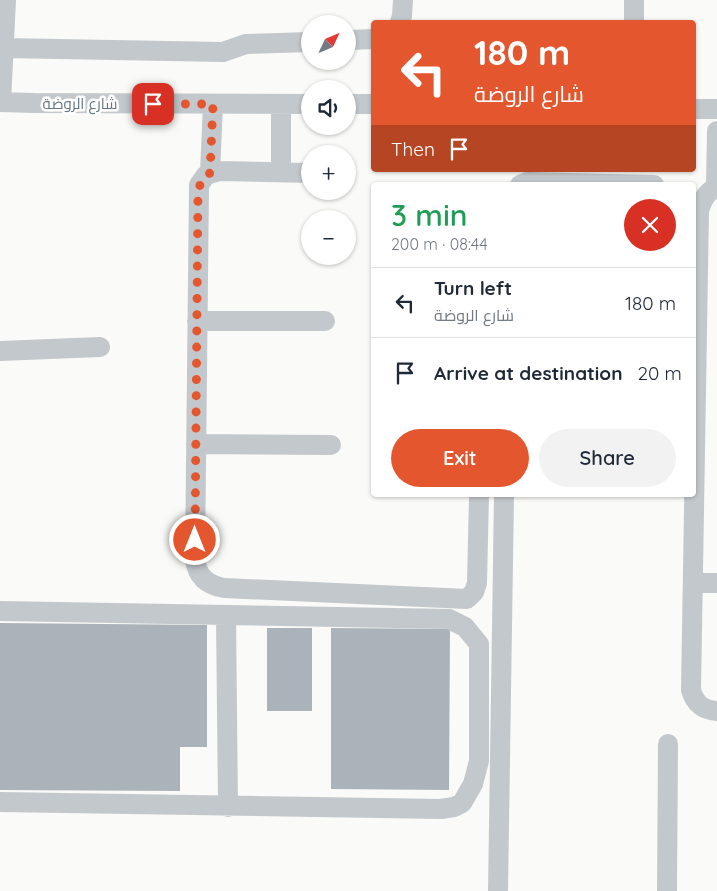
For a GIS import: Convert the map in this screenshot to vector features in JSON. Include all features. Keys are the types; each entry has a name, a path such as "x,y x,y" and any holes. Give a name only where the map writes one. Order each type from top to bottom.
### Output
{"street":[{"path":"0,102 6,0"},
{"path":"401,20 402,0"},
{"path":"634,0 634,20"},
{"path":"356,40 371,39"},
{"path":"4,48 223,52 246,44 301,42"},
{"name":"شارع الروضة","path":"0,102 44,104 301,104"},
{"path":"210,173 213,104"},
{"path":"281,104 281,172"},
{"path":"356,104 371,104"},
{"path":"696,109 717,109"},
{"path":"696,397 699,211 703,198 716,187 717,131"},
{"path":"301,173 220,171 210,173 202,179 198,191 196,565 202,577 208,583 224,588 467,599 474,592 477,583 479,497"},
{"path":"523,179 562,176 623,182"},
{"path":"197,321 325,321"},
{"path":"0,351 100,347"},
{"path":"196,444 331,445"},
{"path":"498,891 504,497"},
{"path":"694,497 691,690 693,697 702,707 717,711"},
{"path":"693,583 717,583"},
{"path":"0,611 449,619 465,627 479,644 479,761 473,784 462,803 454,807 441,809 228,807 0,802"},
{"path":"226,615 228,807"},
{"path":"667,891 668,744"}],"building":[{"path":"0,623 207,625 207,747 180,747 180,791 0,790"},
{"path":"267,628 312,628 312,711 267,711"},
{"path":"331,628 450,629 449,790 331,789"}],"route":[{"path":"153,104 213,104 210,173 202,179 198,191 195,540"}]}
